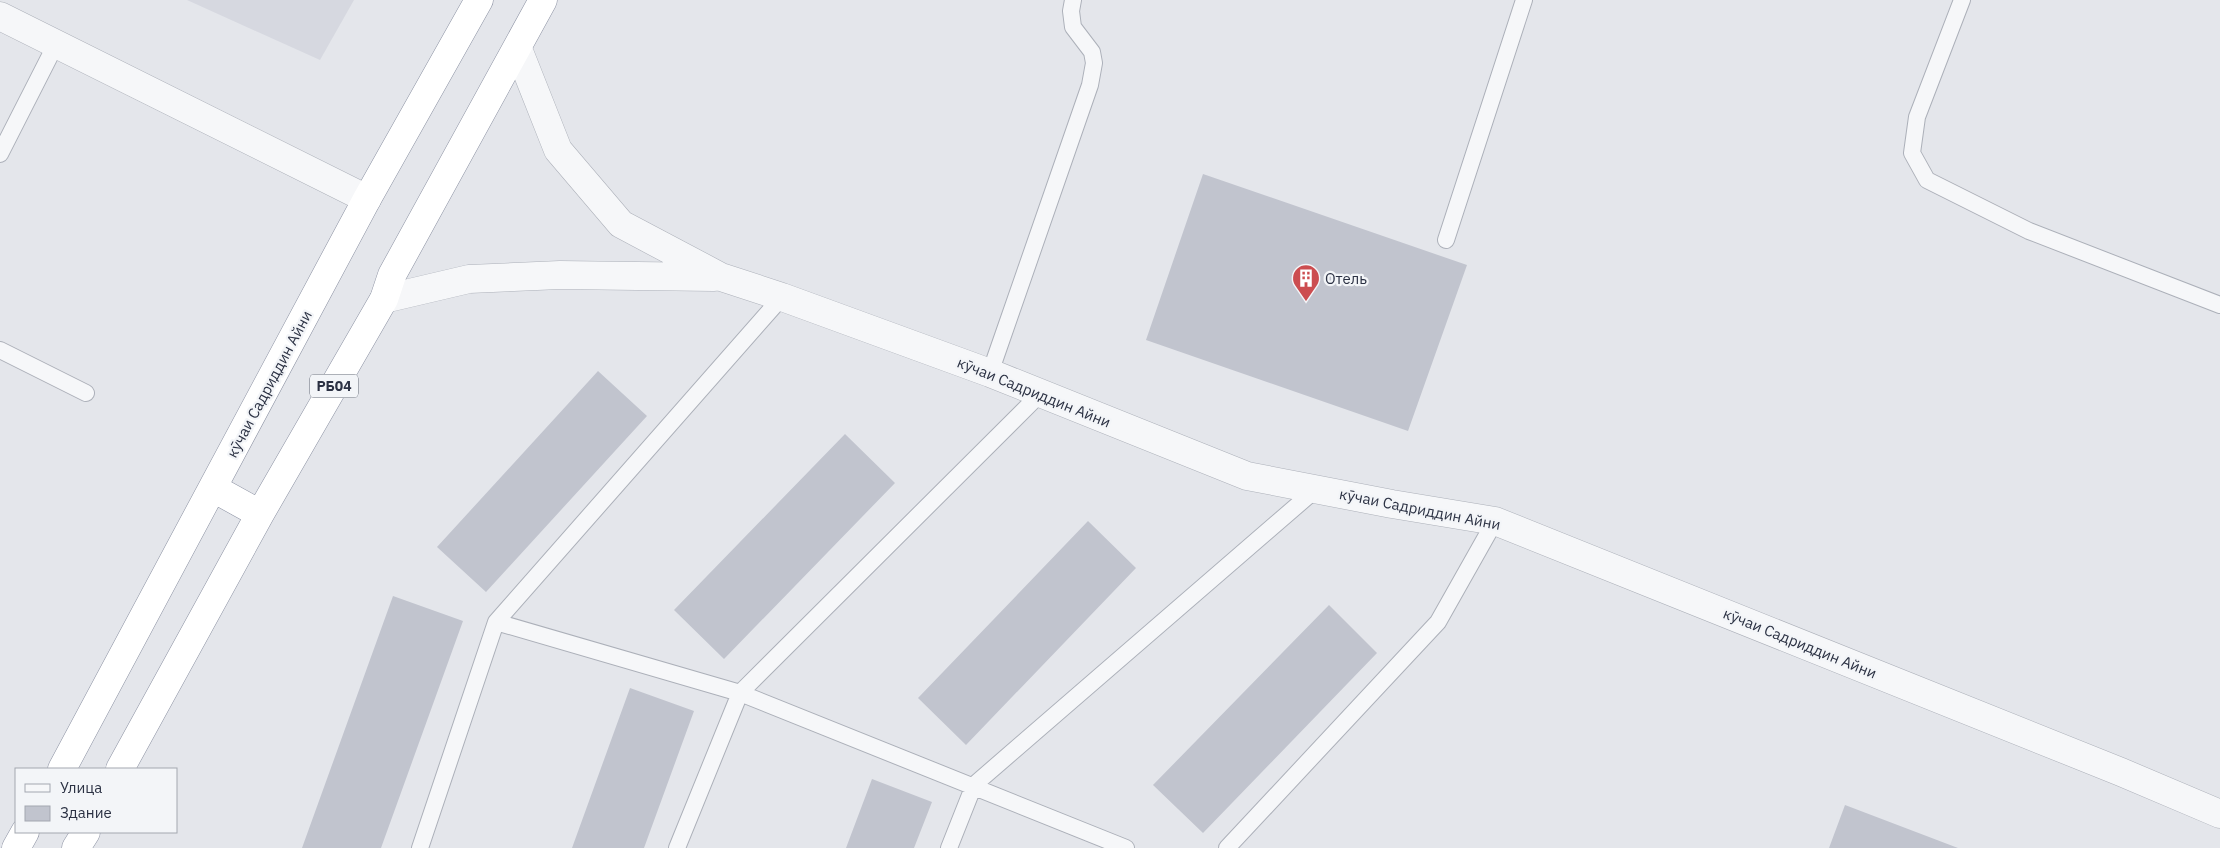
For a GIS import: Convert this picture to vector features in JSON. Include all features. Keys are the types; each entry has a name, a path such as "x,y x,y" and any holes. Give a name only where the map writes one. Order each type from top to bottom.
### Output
{"highway":[{"name":"кӯчаи Садриддин Айни","path":"63,768 367,199 479,0"},
{"name":"РБ04","path":"121,768 260,514 384,299 392,275 544,0"},
{"path":"213,488 260,514"},
{"path":"16,848 24,833"},
{"path":"76,848 85,833"}],"street":[{"path":"0,16 367,199"},
{"name":"кӯчаи Садриддин Айни","path":"518,49 558,150 621,224 721,277 782,297 990,373 1247,476 1315,490 1495,521 2112,768 2220,814"},
{"name":"кӯчаи Садриддин Айни","path":"384,299 469,279 560,275 721,277"}],"lane":[{"path":"990,373 1090,85 1094,63 1092,52 1072,27 1071,11 1073,0"},
{"path":"1446,240 1524,0"},
{"path":"1962,0 1916,117 1912,153 1927,180 2028,231 2220,305"},
{"path":"0,154 56,44"},
{"path":"420,848 496,622 782,297"},
{"path":"0,350 86,393"},
{"path":"677,848 740,693 1040,394"},
{"path":"949,848 974,785 1315,490"},
{"path":"1227,848 1438,622 1495,521"},
{"path":"496,622 740,693 974,785 1126,848"}],"shaded area":[{"path":"187,0 354,0 320,60"}],"building":[{"name":"Отель","path":"1203,174 1467,265 1408,431 1146,340"},
{"path":"598,371 647,416 486,592 437,547"},
{"path":"845,434 895,483 724,659 674,610"},
{"path":"1088,521 1136,568 966,745 918,698"},
{"path":"393,596 463,621 381,848 302,848"},
{"path":"1329,605 1377,653 1203,833 1153,785"},
{"path":"630,688 694,711 644,848 572,848"},
{"path":"872,779 932,802 914,848 846,848"},
{"path":"1845,805 1958,848 1829,848"}],"place":[{"name":"Отель","path":"1306,302"}]}
